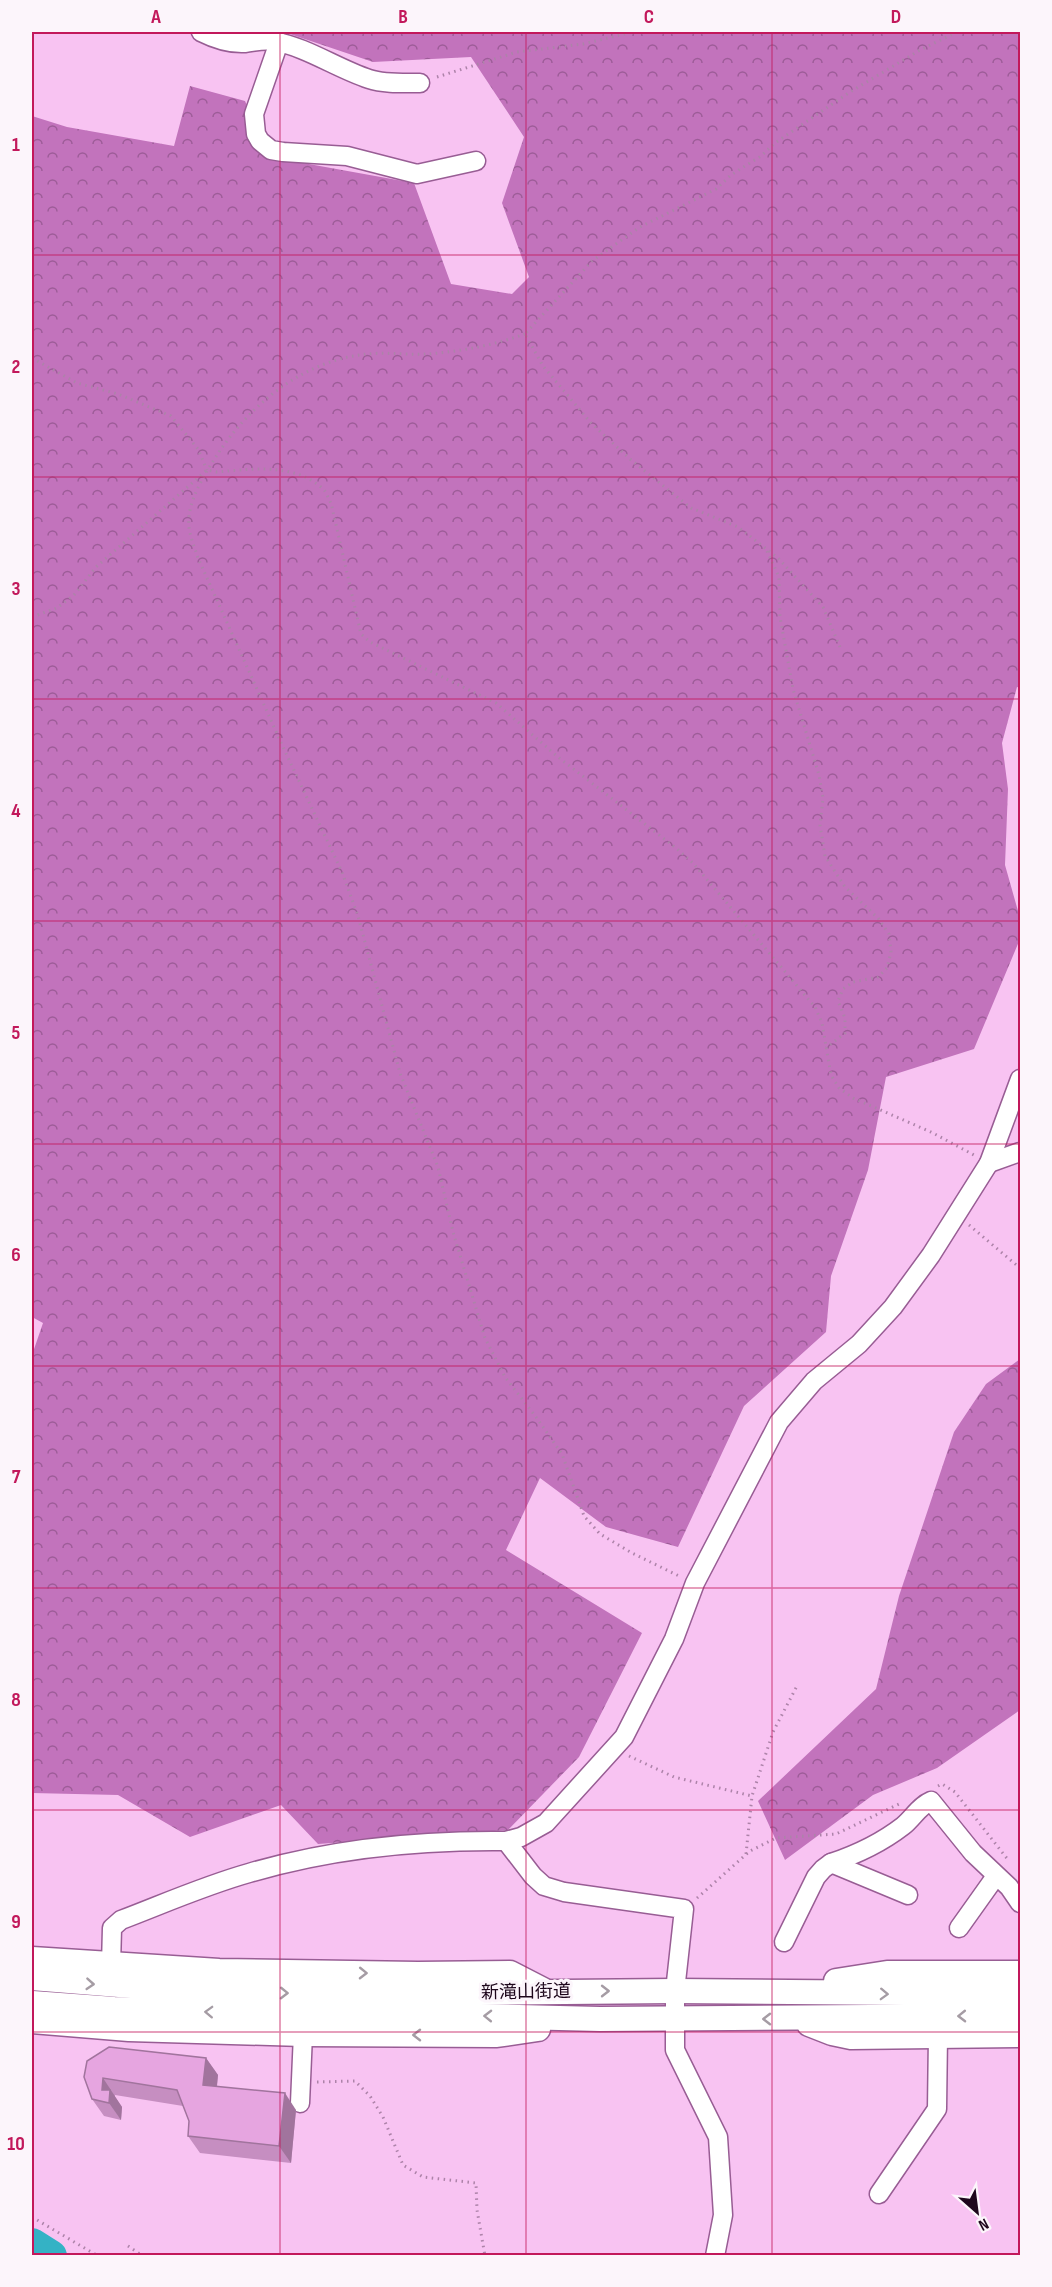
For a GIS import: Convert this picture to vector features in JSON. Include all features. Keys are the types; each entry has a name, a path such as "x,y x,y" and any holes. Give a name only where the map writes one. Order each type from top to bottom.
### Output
{"main road":[{"path":"32,1959 177,1969 330,1973 510,1973 545,1991"},
{"path":"771,1991 887,1973 1020,1973"},
{"name":"新滝山街道","path":"32,1978 139,1988 335,1994 545,1991 1020,1994"},
{"name":"新滝山街道","path":"32,2003 114,2009 251,2014 402,2014 675,2020 1020,2016"},
{"path":"32,2021 129,2029 303,2034 497,2035 600,2019"},
{"path":"798,2019 841,2036 1020,2035"}],"street":[{"path":"201,32 226,42 248,43 259,40 279,42 370,79 420,83"},
{"path":"279,42 254,114 256,134 260,141 271,150 346,156 417,174 476,161"},
{"path":"111,1965 112,1928 121,1920 249,1873 362,1849 506,1841 521,1837 546,1823 624,1737 669,1650 694,1583 779,1422 814,1381 859,1344 893,1307 931,1255 989,1162 1020,1079"},
{"path":"989,1162 1020,1152"},
{"path":"784,1942 816,1877 831,1863 853,1856 885,1838 905,1824 925,1803 931,1801 973,1853 1009,1887 1020,1903"},
{"path":"506,1841 533,1876 544,1886 564,1892 684,1909 675,1991 676,2054 718,2137 723,2215 715,2256"},
{"path":"831,1863 908,1895"},
{"path":"959,1928 996,1876"},
{"path":"300,2103 303,2034"},
{"path":"879,2194 937,2109 938,2035"}],"path":[{"path":"420,83 517,52 583,44 633,32"},
{"path":"694,1583 632,1553 600,1534 584,1516 562,1454 505,1377 485,1338 453,1232 438,1167 400,1073 358,916 346,883 198,558 189,526 191,505 207,470 242,421 280,388 307,372 335,360 366,354 426,354 501,342 525,333 592,261 621,240 640,227 716,189 731,175 761,156 775,143 850,92 920,50 957,32"},
{"path":"525,333 543,366 591,423 630,459 691,508 738,528 778,558 823,607 840,647"},
{"path":"32,358 77,383 118,394 171,416 198,449 207,470"},
{"path":"32,617 57,608 74,596 96,567 207,470"},
{"path":"207,470 217,472 283,470 307,478 323,488 331,502 361,634 370,642 496,703 558,757 693,863 815,1006 822,1023 831,1075 840,1088 853,1098 931,1132 989,1162"},
{"path":"766,549 778,577 780,617 793,689 819,775 823,798 820,825 825,856 845,887 878,918 889,934 891,952 887,968 878,977 853,981 843,989 838,1001 845,1018 845,1033 826,1048"},
{"path":"957,1214 1020,1268"},
{"path":"745,1855 752,1796 773,1732 798,1684"},
{"path":"614,1749 674,1777 752,1796"},
{"path":"302,2082 355,2081 370,2096 383,2117 403,2165 423,2177 476,2183 477,2210 485,2256"},
{"path":"32,2217 98,2256"},
{"path":"128,2246 143,2256"}],"green space":[{"path":"284,32 1020,32 1020,688 1017,687 1002,743 1008,789 1005,865 1020,918 1020,939 974,1049 886,1077 868,1170 831,1276 826,1332 744,1406 678,1547 606,1527 540,1478 506,1550 642,1633 579,1757 508,1830 318,1844 281,1805 190,1837 118,1795 32,1793 32,1355 43,1323 32,1317 32,116 67,127 174,146 190,86 245,101 270,157 414,183 451,284 512,294 529,277 502,203 524,137 471,57 373,62"},
{"path":"1020,1359 1020,1710 937,1768 873,1795 785,1860 758,1801 876,1689 899,1596 954,1432 986,1384"}],"building":[{"path":"109,2047 206,2058 203,2085 285,2093 279,2146 188,2136 189,2121 177,2090 103,2078 102,2090 110,2090 109,2103 92,2099 84,2077 87,2061"}],"waterway":[{"path":"32,2244 51,2256"}]}
